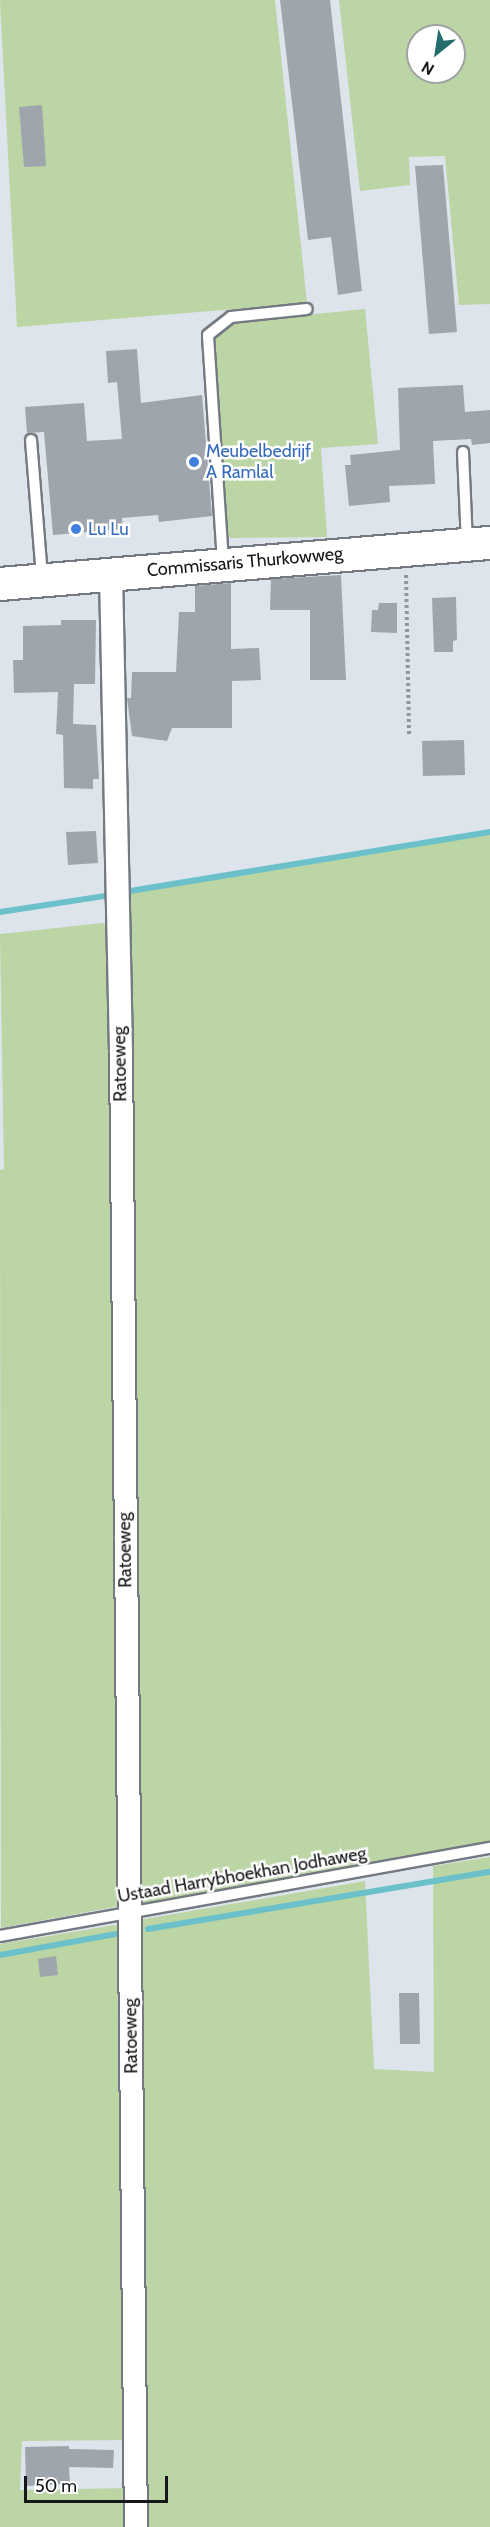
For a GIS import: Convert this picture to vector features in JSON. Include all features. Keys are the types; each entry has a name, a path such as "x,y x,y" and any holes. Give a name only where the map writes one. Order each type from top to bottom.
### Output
{"main road":[{"name":"Commissaris Thurkowweg","path":"0,584 42,578 111,574 223,562 479,544"}],"street":[{"name":"Ratoeweg","path":"111,574 131,1911 136,2527"}],"lane":[{"path":"223,562 206,354 208,335 231,317 307,309"},
{"path":"31,440 42,578"},
{"path":"463,452 479,544"},
{"name":"Ustaad Harrybhoekhan Jodhaweg","path":"0,1936 490,1848"}],"path":[{"path":"405,550 409,734"}],"green space":[{"path":"0,0 275,0 307,303 17,327"},
{"path":"339,0 490,0 490,304 459,305 445,156 409,157 410,185 360,191"},
{"path":"365,309 378,444 321,448 327,537 230,538 223,521 210,345 215,336 237,322"},
{"path":"490,832 490,1843 137,1905 123,892"},
{"path":"103,923 111,928 120,1906 1,1928 0,1170 4,1169 0,934"},
{"path":"490,1857 490,2527 142,2527 139,1920 365,1881 374,2069 434,2072 433,1866"},
{"path":"115,1925 123,1928 133,2440 22,2441 20,2490 131,2488 131,2527 0,2527 0,1944"}],"building":[{"path":"280,0 330,0 362,291 338,295 331,237 308,240"},
{"path":"42,105 46,166 24,167 19,107"},
{"path":"443,165 457,332 429,334 415,166"},
{"path":"137,349 141,403 202,395 212,516 159,522 158,515 122,518 123,529 53,535 44,432 27,433 25,407 84,403 87,441 122,439 117,382 108,383 106,351"},
{"path":"463,385 465,412 490,410 490,443 472,445 471,439 433,441 435,484 389,486 390,502 349,506 345,465 351,465 350,455 400,450 398,388"},
{"path":"341,575 346,680 310,680 310,610 270,610 271,579"},
{"path":"231,583 231,649 259,648 261,680 232,681 232,728 172,728 167,741 132,736 127,698 131,698 132,672 176,672 179,612 195,612 195,586"},
{"path":"456,597 457,640 453,641 453,652 434,652 432,598"},
{"path":"379,603 397,603 397,633 371,632 372,610 378,610"},
{"path":"61,620 96,620 95,684 74,684 73,724 96,725 99,779 93,779 93,789 64,788 63,735 56,734 58,692 14,693 13,660 23,660 23,626 61,625"},
{"path":"464,740 465,775 423,776 422,741"},
{"path":"96,831 98,863 68,865 66,832"},
{"path":"56,1956 58,1975 40,1977 38,1959"},
{"path":"399,1993 419,1993 420,2044 400,2044"},
{"path":"69,2446 69,2449 114,2450 113,2468 69,2467 70,2484 26,2486 25,2447"}],"waterway":[{"path":"124,892 490,832"},
{"path":"0,912 104,896"},
{"path":"148,1929 490,1872"},
{"path":"0,1955 115,1934"}],"place":[{"name":"Meubelbedrijf A Ramlal","path":"194,462"},
{"name":"Lu Lu","path":"76,529"}]}
